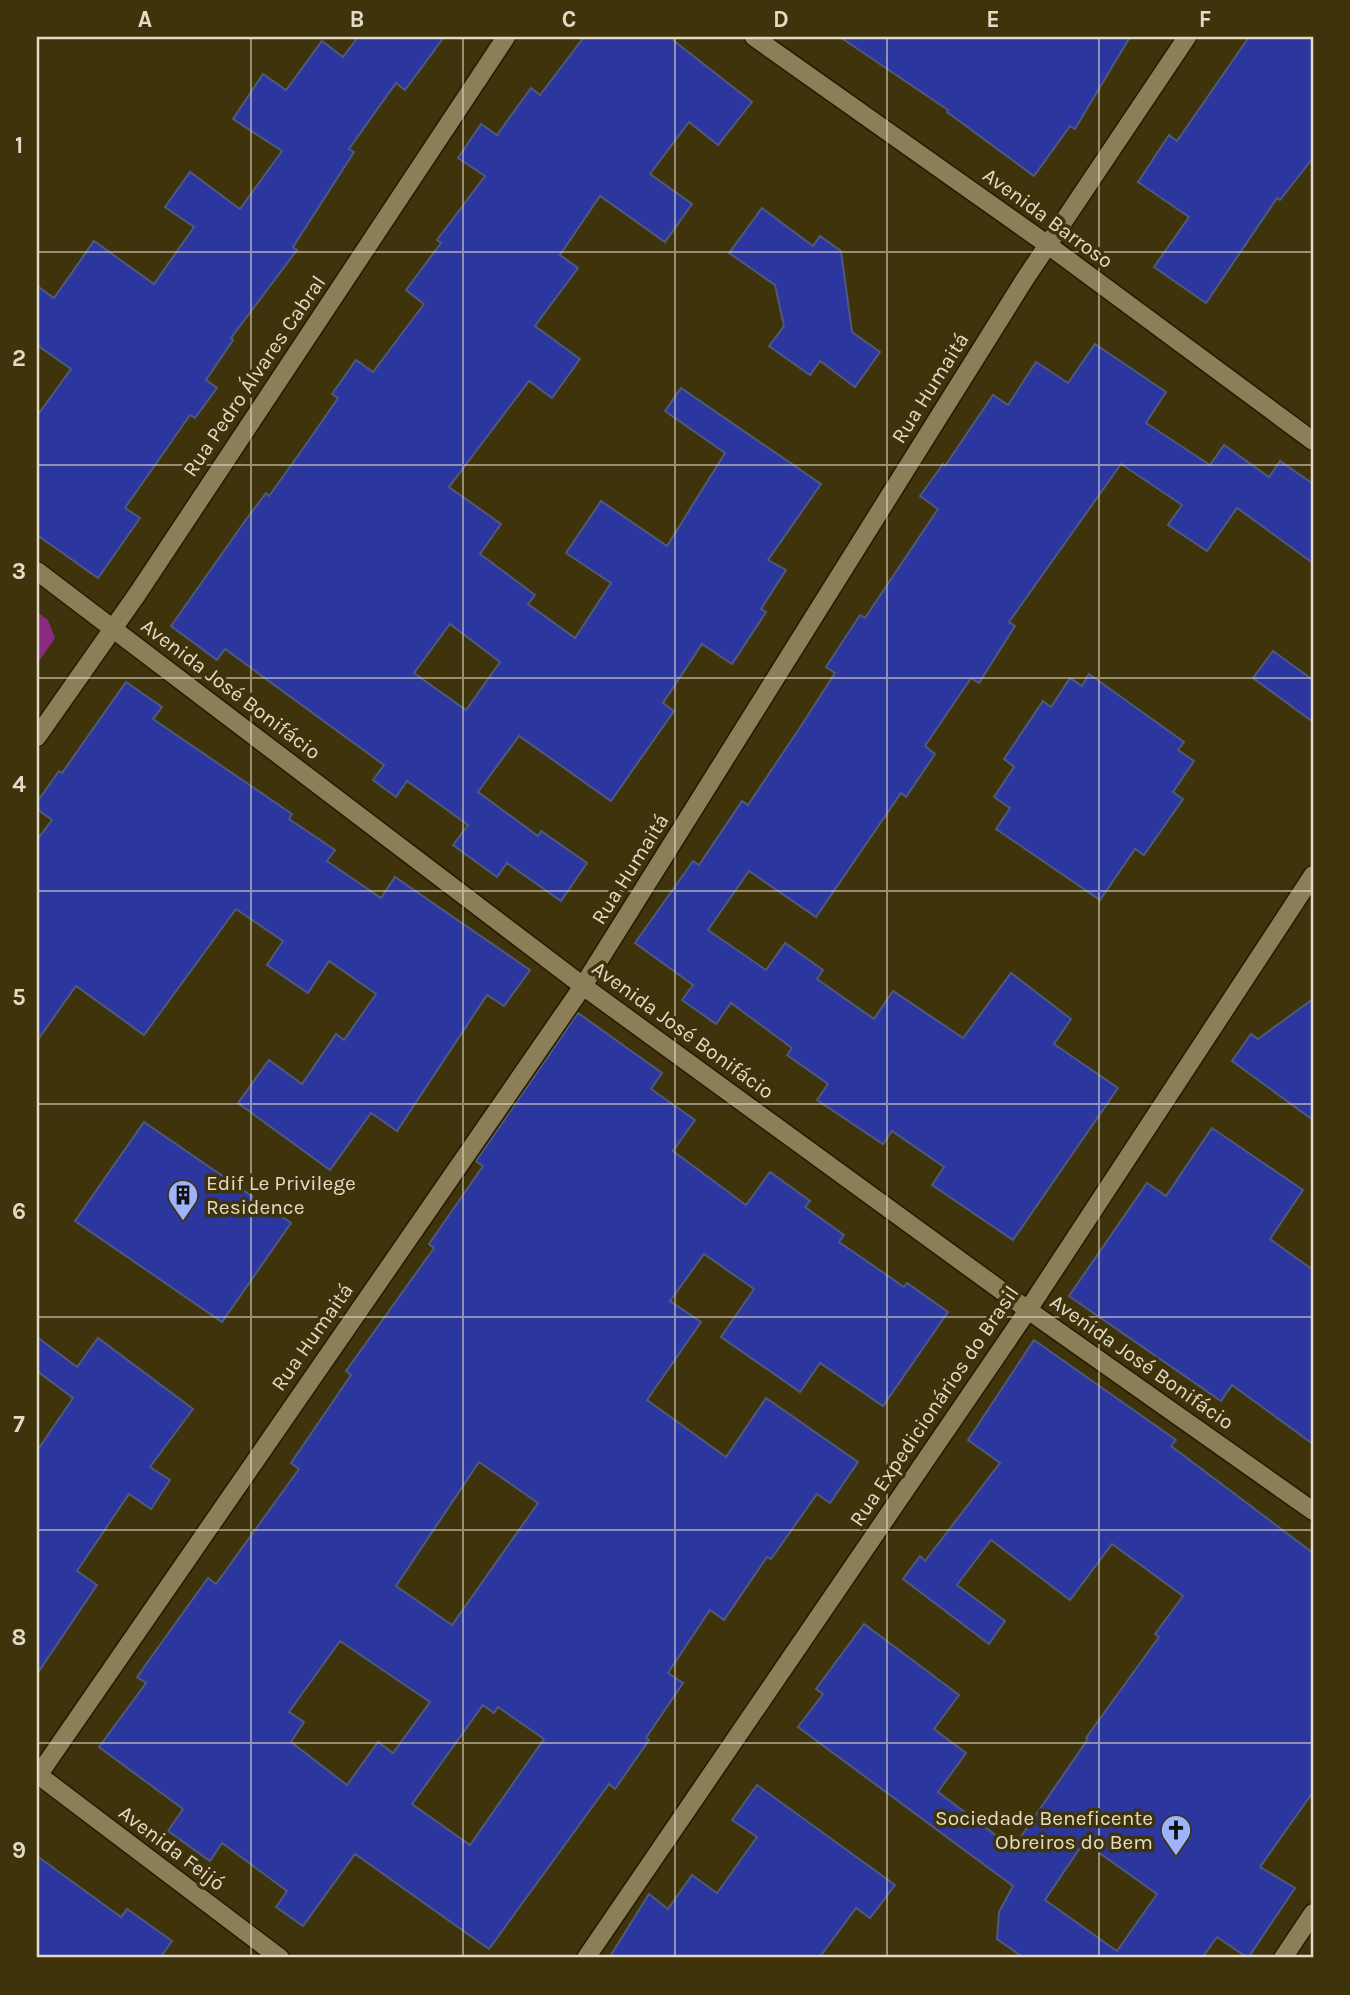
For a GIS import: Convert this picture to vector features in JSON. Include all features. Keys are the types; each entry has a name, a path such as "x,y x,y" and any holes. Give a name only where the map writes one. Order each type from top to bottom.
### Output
{"street":[{"name":"Rua Pedro Álvares Cabral","path":"37,737 506,37"},
{"name":"Avenida Barroso","path":"754,37 1048,245 1313,441"},
{"name":"Rua Humaitá","path":"37,1775 583,986 1048,245 1187,37"},
{"name":"Avenida José Bonifácio","path":"37,571 583,986 1028,1310 1313,1511"},
{"name":"Rua Expedicionários do Brasil","path":"586,1958 1028,1310 1313,875"},
{"name":"Avenida Feijó","path":"37,1775 280,1958"},
{"path":"1283,1958 1313,1913"}],"shaded area":[{"path":"37,612 48,620 55,638 37,664"}],"building":[{"path":"358,37 444,37 405,90 396,83 349,149 354,152 293,247 297,250 231,338 233,340 206,380 217,388 195,418 190,415 125,508 140,518 98,578 37,535 37,416 71,369 37,345 37,286 54,298 94,241 154,284 194,227 165,207 190,172 240,209 282,151 233,119 263,74 286,90 322,41 343,57"},
{"path":"584,37 669,37 752,102 718,145 689,122 650,174 692,204 665,242 600,196 560,255 578,268 535,326 580,359 552,398 529,381 449,487 501,524 480,554 535,595 528,604 575,638 611,583 566,553 601,501 667,546 725,453 665,411 681,388 821,484 768,560 786,570 761,609 766,612 732,664 702,644 663,703 674,711 611,801 519,736 478,792 538,836 541,831 587,863 561,901 507,863 497,877 453,845 468,825 407,781 396,797 373,780 384,765 225,649 217,660 171,626 245,521 266,493 269,496 307,443 338,398 332,394 356,360 373,372 424,304 406,290 441,243 437,240 485,176 458,158 481,124 497,135 531,88 540,95","holes":["450,624 500,662 466,710 414,673"]},
{"path":"840,37 1130,37 1075,129 1070,126 1034,176 947,112 948,110"},
{"path":"1249,37 1313,37 1313,158 1280,200 1277,198 1206,303 1154,267 1189,217 1138,182 1169,135 1177,141"},
{"path":"762,208 813,246 820,236 841,251 852,332 880,352 855,387 820,361 810,375 769,346 784,326 775,285 729,253"},
{"path":"1095,344 1166,392 1146,423 1210,465 1224,445 1269,477 1280,461 1313,484 1313,563 1237,508 1207,551 1168,525 1182,505 1121,464 1009,622 1015,626 979,683 971,678 925,746 935,754 906,797 901,793 816,917 749,871 708,930 766,970 785,943 823,970 817,979 874,1019 893,991 963,1038 1011,973 1071,1019 1054,1044 1118,1088 1013,1240 932,1185 944,1167 892,1131 883,1144 817,1100 828,1084 787,1055 792,1048 731,1003 716,1024 682,1000 693,985 635,943 693,861 699,865 742,801 748,805 801,726 835,673 826,667 860,615 865,618 938,509 920,496 943,464 945,466 993,395 1008,405 1036,362 1068,383"},
{"path":"1273,651 1313,680 1313,722 1253,678"},
{"path":"1089,674 1184,742 1178,750 1194,761 1173,792 1183,799 1144,855 1135,849 1100,900 996,829 1010,808 994,797 1014,767 1004,759 1043,701 1051,707 1070,678 1082,686"},
{"path":"126,682 162,707 153,719 292,814 289,819 335,850 327,861 381,898 395,877 530,970 504,1006 487,995 397,1131 371,1113 330,1170 238,1103 269,1060 302,1084 336,1034 344,1040 376,994 329,961 308,993 267,965 283,941 236,909 144,1035 76,986 37,1041 37,840 52,820 37,809 37,802 59,771 62,773"},
{"path":"1313,999 1313,1120 1232,1061 1251,1034 1258,1039"},
{"path":"578,1013 662,1073 651,1089 695,1120 673,1151 746,1205 770,1172 810,1201 805,1207 844,1235 839,1242 904,1287 907,1283 948,1312 883,1406 820,1363 800,1392 721,1337 754,1289 704,1254 670,1301 701,1322 647,1400 726,1457 766,1398 858,1462 830,1503 817,1494 771,1559 767,1557 724,1620 710,1610 668,1673 683,1683 646,1738 649,1740 615,1789 609,1784 489,1949 355,1854 303,1926 276,1907 287,1891 222,1843 210,1861 168,1831 183,1809 99,1747 146,1683 137,1677 208,1578 216,1584 299,1469 291,1463 351,1375 346,1371 434,1248 429,1244 483,1166 476,1161","holes":["479,1462 538,1503 452,1625 396,1586","340,1641 430,1702 393,1753 378,1742 347,1785 291,1742 304,1722 289,1712","483,1705 494,1713 498,1707 544,1739 470,1845 412,1804"]},
{"name":"Edif Le Privilege Residence","path":"144,1122 291,1223 222,1322 75,1221"},
{"path":"1212,1128 1303,1190 1270,1239 1313,1270 1313,1444 1232,1385 1221,1401 1069,1296 1147,1183 1166,1196"},
{"path":"37,1337 77,1367 98,1338 193,1409 150,1467 170,1480 151,1509 129,1494 77,1571 97,1585 37,1674 37,1451 73,1398 37,1371"},
{"path":"1034,1340 1176,1440 1171,1446 1313,1553 1313,1792 1260,1867 1295,1888 1248,1958 1217,1937 1202,1958 1024,1958 997,1939 999,1912 1013,1886 798,1727 823,1694 816,1689 864,1624 959,1695 934,1729 966,1753 938,1792 1013,1848 1088,1739 1086,1738 1159,1637 1155,1634 1183,1596 1112,1544 1070,1600 991,1540 957,1585 1005,1621 989,1644 903,1579 920,1556 925,1561 1000,1463 968,1440","holes":["1084,1842 1157,1894 1117,1951 1045,1900"]},
{"path":"757,1785 895,1885 870,1918 856,1908 819,1958 609,1958 649,1894 668,1909 692,1875 717,1893 757,1837 732,1820"},
{"path":"37,1856 121,1917 127,1909 172,1941 160,1958 37,1958"}],"place":[{"name":"Edif Le Privilege Residence","path":"183,1222"},
{"name":"Sociedade Beneficente Obreiros do Bem","path":"1176,1857"}]}
